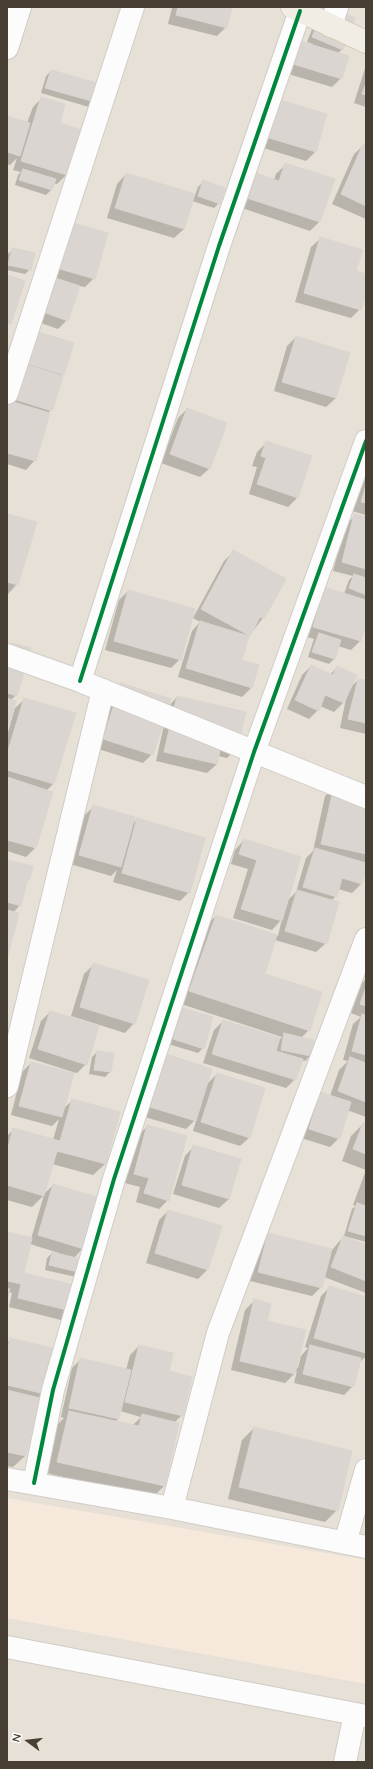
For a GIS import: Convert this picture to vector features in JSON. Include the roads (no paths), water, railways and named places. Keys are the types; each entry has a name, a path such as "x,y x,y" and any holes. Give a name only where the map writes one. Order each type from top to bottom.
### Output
{"main road":[{"path":"296,9 334,16 366,42"}],"street":[{"path":"7,48 20,7"},
{"path":"7,393 133,7"},
{"path":"80,681 296,9"},
{"path":"34,1483 52,1390 114,1179 254,752 366,441"},
{"path":"7,655 103,690 366,796"},
{"path":"7,1086 103,690"},
{"path":"172,1508 218,1333 366,939"},
{"path":"7,1479 172,1508 356,1545 366,1470"},
{"path":"7,1647 361,1715 345,1762"}]}
